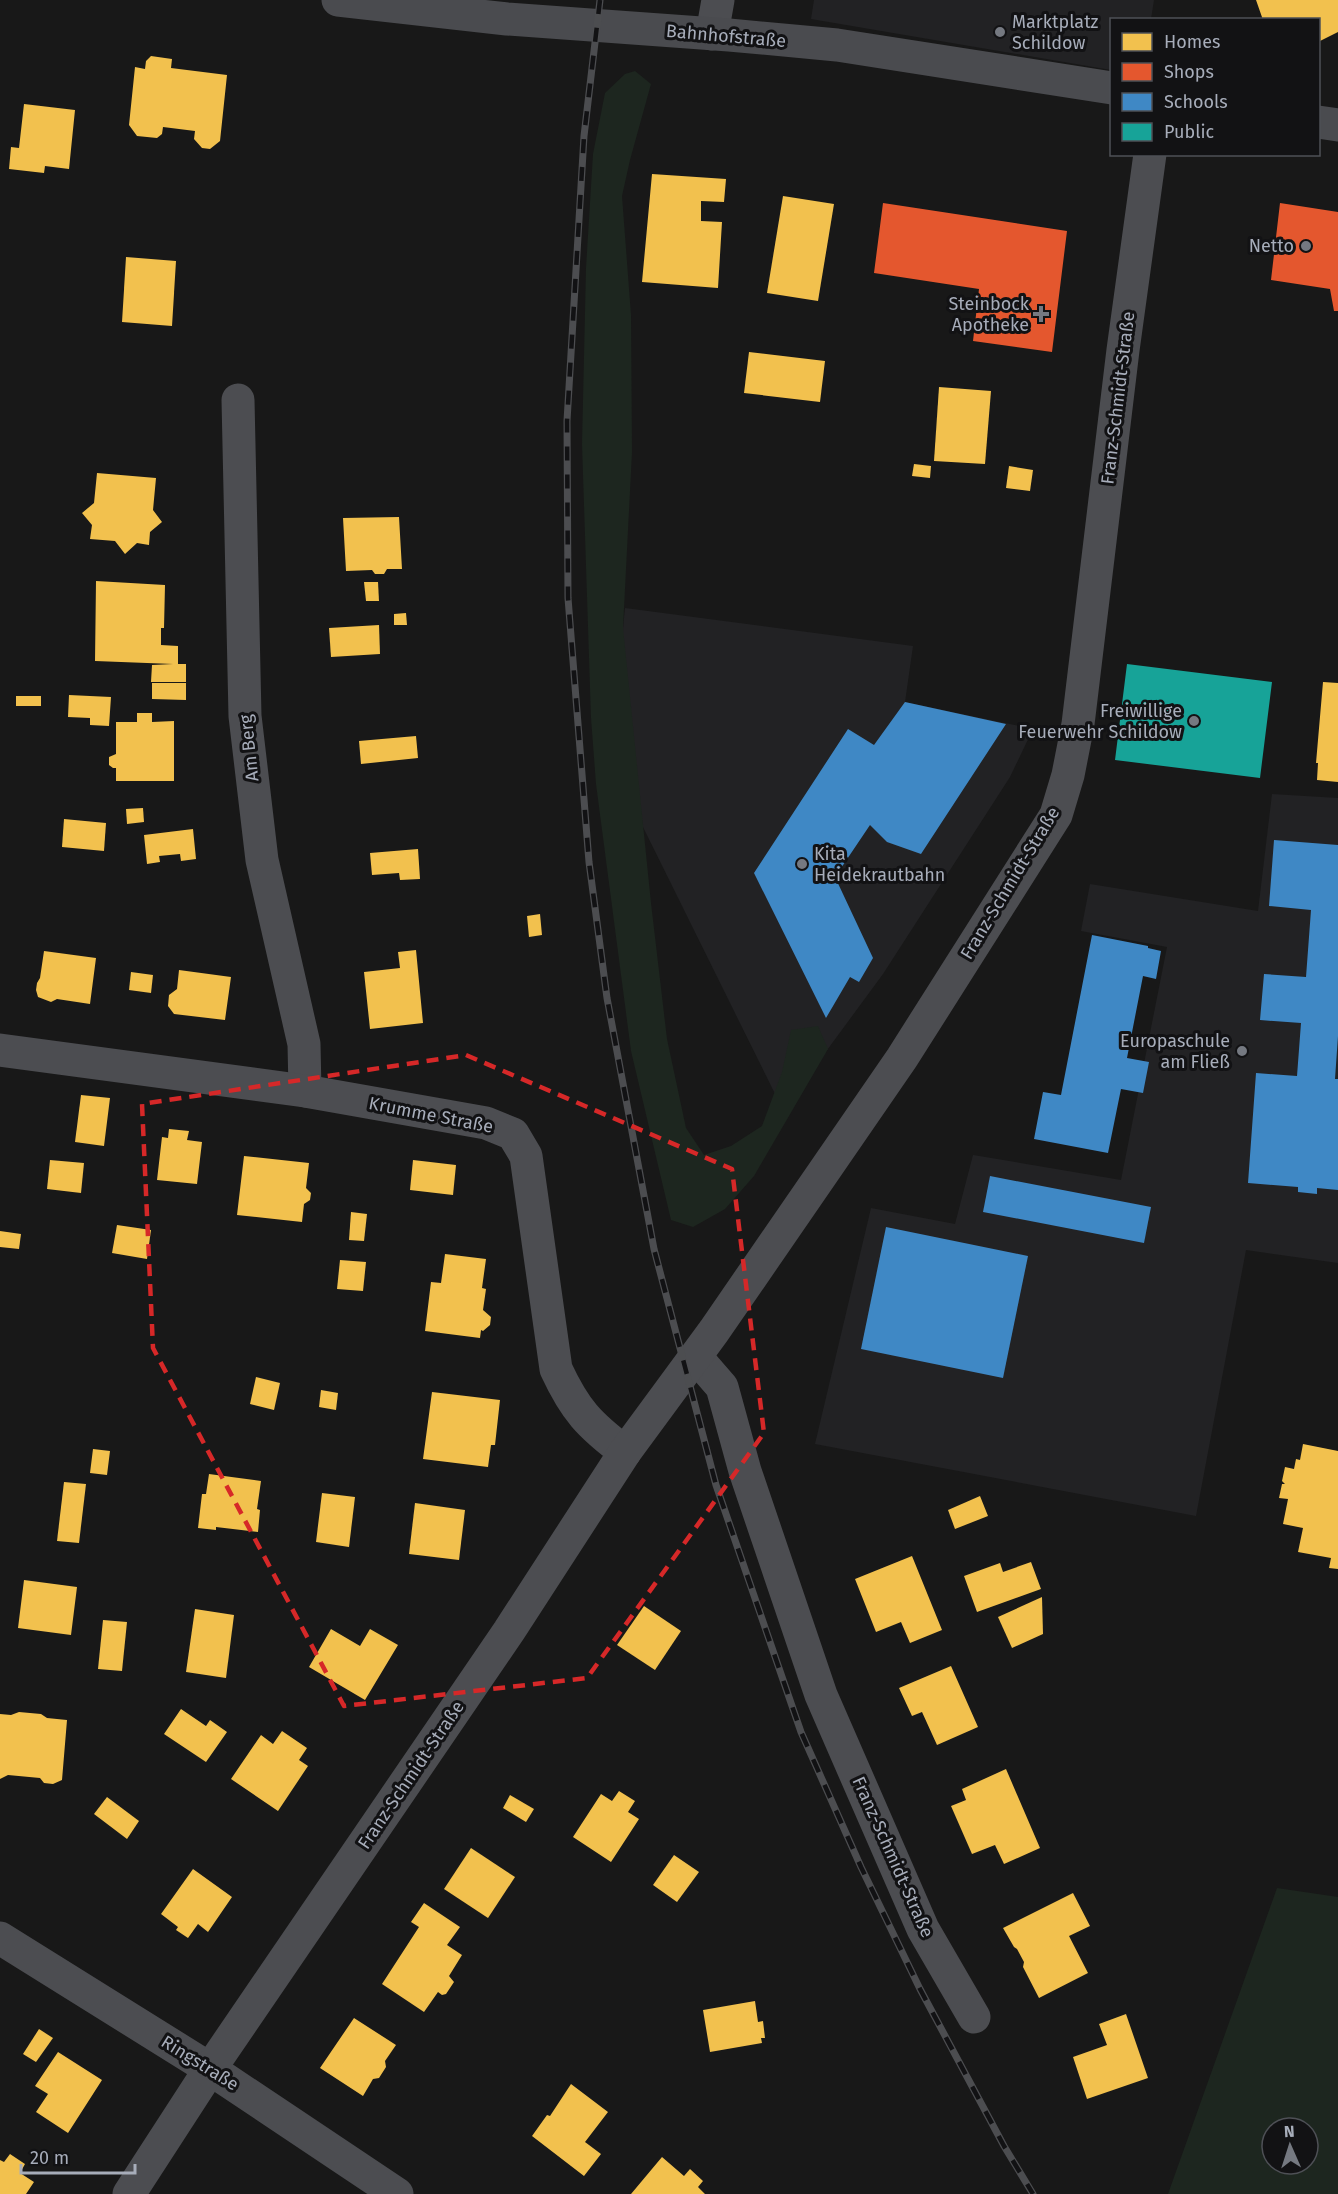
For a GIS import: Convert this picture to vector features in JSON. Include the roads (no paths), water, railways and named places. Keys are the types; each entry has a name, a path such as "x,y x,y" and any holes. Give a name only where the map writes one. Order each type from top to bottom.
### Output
{"street":[{"name":"Bahnhofstraße","path":"339,0 507,19 837,45 1110,88"},
{"path":"712,34 718,0"},
{"path":"1320,122 1338,125"},
{"name":"Franz-Schmidt-Straße","path":"129,2194 210,2069 509,1631 625,1452 696,1357 902,1058 1056,815 1068,775 1078,724 1149,156"},
{"name":"Am Berg","path":"238,400 245,716 262,860 303,1044 305,1091"},
{"name":"Krumme Straße","path":"0,1050 305,1091 486,1123 513,1134 526,1156 556,1368 570,1398 596,1430 625,1452"},
{"name":"Franz-Schmidt-Straße","path":"696,1357 722,1387 745,1471 821,1695 923,1929 974,2017"},
{"name":"Ringstraße","path":"0,1938 210,2069 397,2194"}],"railway":[{"path":"600,0 584,136 567,421 568,598 589,862 607,998 654,1249 716,1485 801,1732 861,1867 920,1989 1004,2146 1033,2194"}],"place":[{"name":"Marktplatz Schildow","path":"1000,32"},
{"name":"Netto","path":"1306,246"},
{"name":"Steinbock Apotheke","path":"1041,314"},
{"name":"Freiwillige Feuerwehr Schildow","path":"1194,721"},
{"name":"Kita Heidekrautbahn","path":"802,864"},
{"name":"Europaschule am Fließ","path":"1242,1051"}]}
